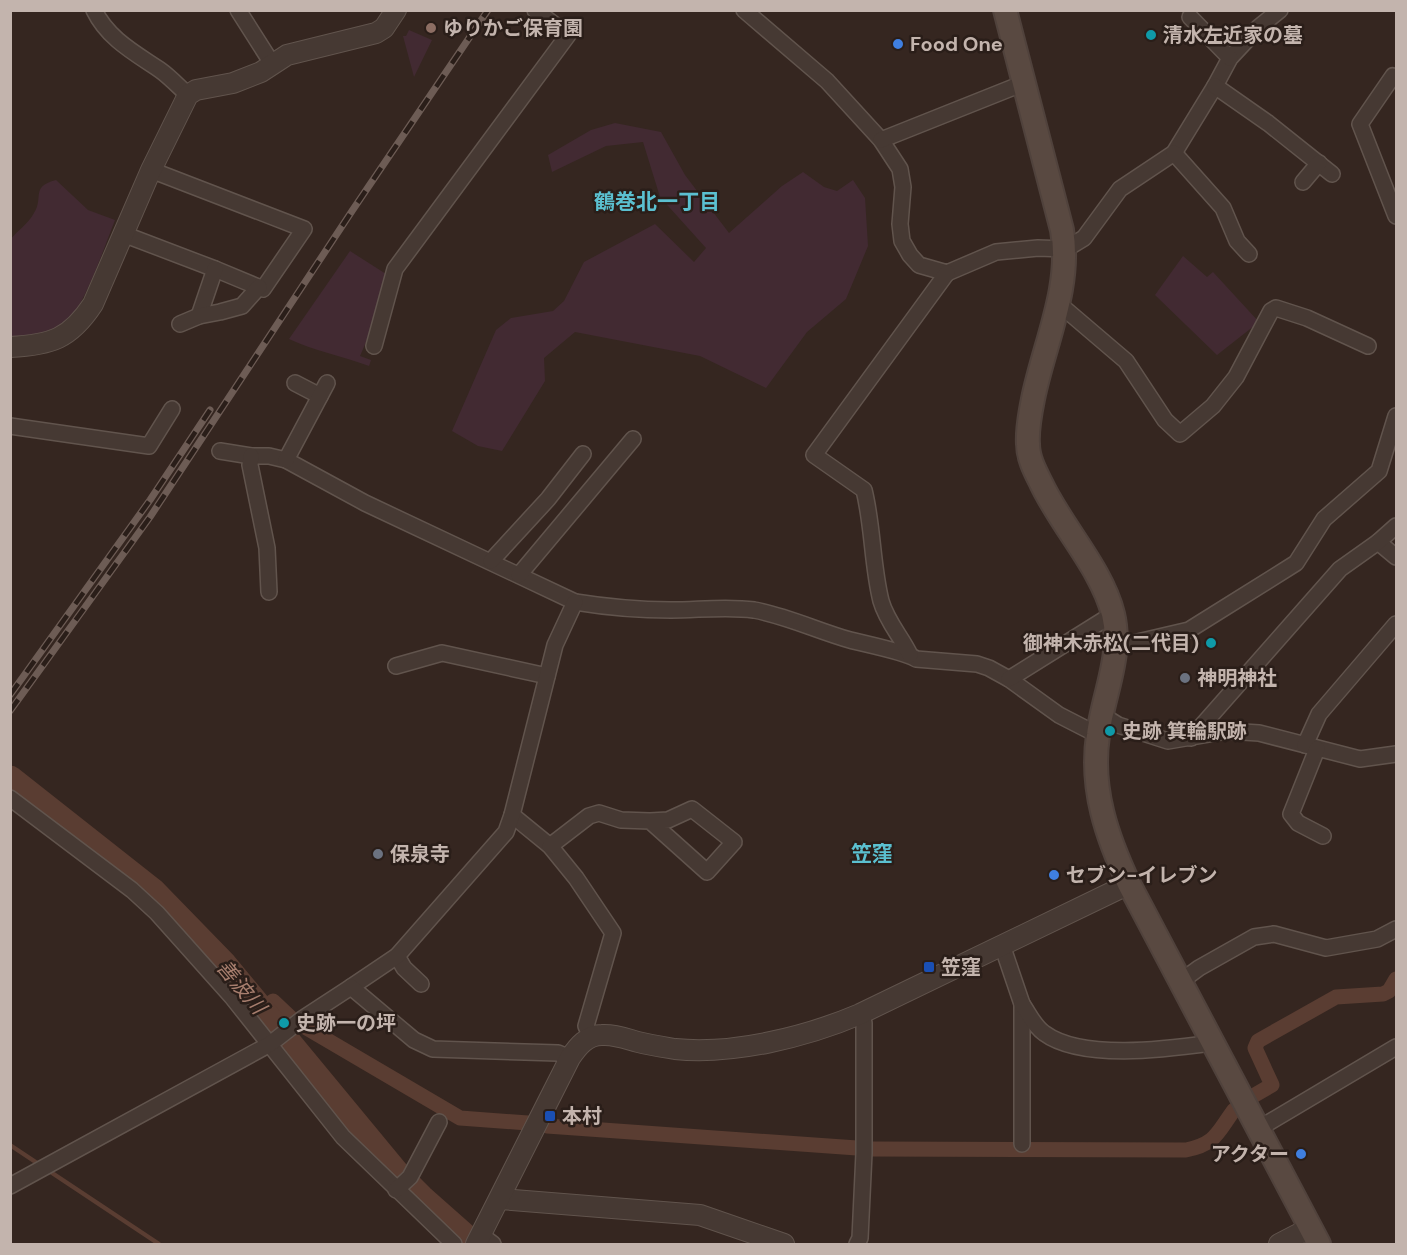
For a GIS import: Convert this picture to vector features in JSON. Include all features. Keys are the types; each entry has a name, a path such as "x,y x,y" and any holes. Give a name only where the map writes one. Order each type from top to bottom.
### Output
{"main road":[{"path":"1005,10 1066,249 1058,303 1035,390 1028,430 1028,446 1034,468 1048,500 1100,582 1113,614 1116,647 1100,725 1097,784 1102,816 1111,845 1129,884 1314,1236"}],"street":[{"path":"94,10 98,18 123,46 162,71 188,95"},
{"path":"238,10 273,65"},
{"path":"10,347 37,346 55,340 69,332 82,320 93,304 151,170 188,95 196,90 233,83 261,72 288,55 376,33 384,28 396,10"},
{"path":"374,346 395,269 568,35 536,10"},
{"path":"744,10 827,81 881,140 900,169 903,187 900,224 902,241 909,255 919,265 947,273"},
{"path":"910,655 903,641 888,622 881,601 870,513 864,490 814,455 947,273 996,252 1038,248 1066,249 1084,238 1120,189 1174,153 1230,58 1259,27 1280,10"},
{"path":"1190,17 1230,58"},
{"path":"1396,77 1393,76 1360,124 1396,216"},
{"path":"881,140 1024,84"},
{"path":"1215,86 1268,123 1332,174"},
{"path":"1174,153 1223,208 1237,241 1249,254"},
{"path":"1304,182 1319,163"},
{"path":"123,234 263,289 304,229 151,170"},
{"path":"199,316 215,269"},
{"path":"180,324 199,316 242,306 259,287"},
{"path":"1058,303 1126,361 1165,420 1180,434 1213,406 1236,377 1271,311 1276,308 1307,318 1368,346"},
{"path":"286,460 324,389 295,383"},
{"path":"10,426 149,446 172,409"},
{"path":"1116,647 1189,630 1296,563 1324,519 1379,471 1395,424"},
{"path":"519,575 633,439"},
{"path":"220,451 286,460 365,503 575,602 596,606 668,610 752,610 777,615 840,637 910,655 916,659 978,664 1009,679 1059,715 1100,725 1118,725 1168,741 1227,731 1259,733 1360,759 1396,754"},
{"path":"491,561 548,500 584,454"},
{"path":"251,456 250,465 267,548 269,592"},
{"path":"1191,738 1340,569 1396,526"},
{"path":"1378,542 1396,557"},
{"path":"10,1186 272,1042 302,1019 397,956 506,832 555,645 575,602"},
{"path":"1009,679 1113,614"},
{"path":"1323,836 1298,823 1291,814 1319,714 1396,624"},
{"path":"396,666 442,652 547,676"},
{"path":"10,798 132,890 157,913 272,1042 343,1137 454,1245"},
{"path":"550,846 589,816 599,813 621,820 650,821 668,820 692,809 734,842 707,872 650,821"},
{"path":"512,816 550,846 576,878 613,933 586,1026 591,1037"},
{"path":"482,1240 570,1058 579,1045 591,1037 613,1035 676,1049 713,1049 788,1039 827,1028 1129,884"},
{"path":"1180,982 1199,968 1254,937 1274,934 1326,948 1377,939 1396,928"},
{"path":"1002,945 1022,1004 1038,1028 1059,1042 1074,1046 1123,1051 1150,1051 1212,1043"},
{"path":"397,956 404,968 421,984"},
{"path":"351,987 414,1040 433,1049 558,1053 570,1058"},
{"path":"1022,1004 1022,1144"},
{"path":"857,1245 860,1238 864,1153 864,1023 860,1014"},
{"path":"1258,1129 1396,1047"},
{"path":"396,1190 410,1177 439,1122"},
{"path":"500,1199 700,1215 784,1245"},
{"path":"1279,1245 1314,1236"}],"shaded area":[{"path":"409,30 432,40 414,77 403,36 406,36"},
{"path":"615,123 661,132 685,175 729,233 782,186 803,172 824,187 837,191 853,180 865,198 868,246 846,299 807,332 766,388 700,356 575,332 544,358 545,381 502,451 478,446 452,431 496,330 511,318 553,311 564,301 584,262 655,224 694,262 706,248 660,197 643,142 606,146 552,172 548,155 591,130"},
{"path":"56,180 88,210 115,220 89,285 71,317 50,330 11,336 10,240 34,213 40,189"},
{"path":"350,251 386,274 373,326 360,356 371,360 369,366 289,339"},
{"path":"1183,256 1207,277 1213,272 1259,322 1217,355 1155,295"}],"waterway":[{"name":"善波川","path":"10,779 152,891 224,965 396,1173 473,1244"},
{"path":"1253,1096 1272,1085 1255,1048 1258,1041 1336,997 1383,994 1389,991 1396,979"},
{"path":"273,1001 291,1018"},
{"path":"305,1027 460,1118 528,1123"},
{"path":"870,1149 1186,1150 1210,1141 1234,1110"},
{"path":"547,1126 857,1148"},
{"path":"10,1145 159,1244"}],"railway":[{"path":"10,711 150,517 488,10"},
{"path":"10,695 150,500 210,410"}],"place":[{"name":"ゆりかご保育園","path":"431,28"},
{"name":"清水左近家の墓","path":"1151,35"},
{"name":"Food One","path":"898,44"},
{"name":"御神木赤松(二代目)","path":"1211,643"},
{"name":"神明神社","path":"1185,678"},
{"name":"史跡 箕輪駅跡","path":"1110,731"},
{"name":"保泉寺","path":"378,854"},
{"name":"セブン-イレブン","path":"1054,875"},
{"name":"笠窪","path":"929,967"},
{"name":"史跡一の坪","path":"284,1023"},
{"name":"本村","path":"550,1116"},
{"name":"アクター","path":"1301,1154"}],"district":[{"name":"鶴巻北一丁目","path":"657,202"},
{"name":"笠窪","path":"872,854"}]}
